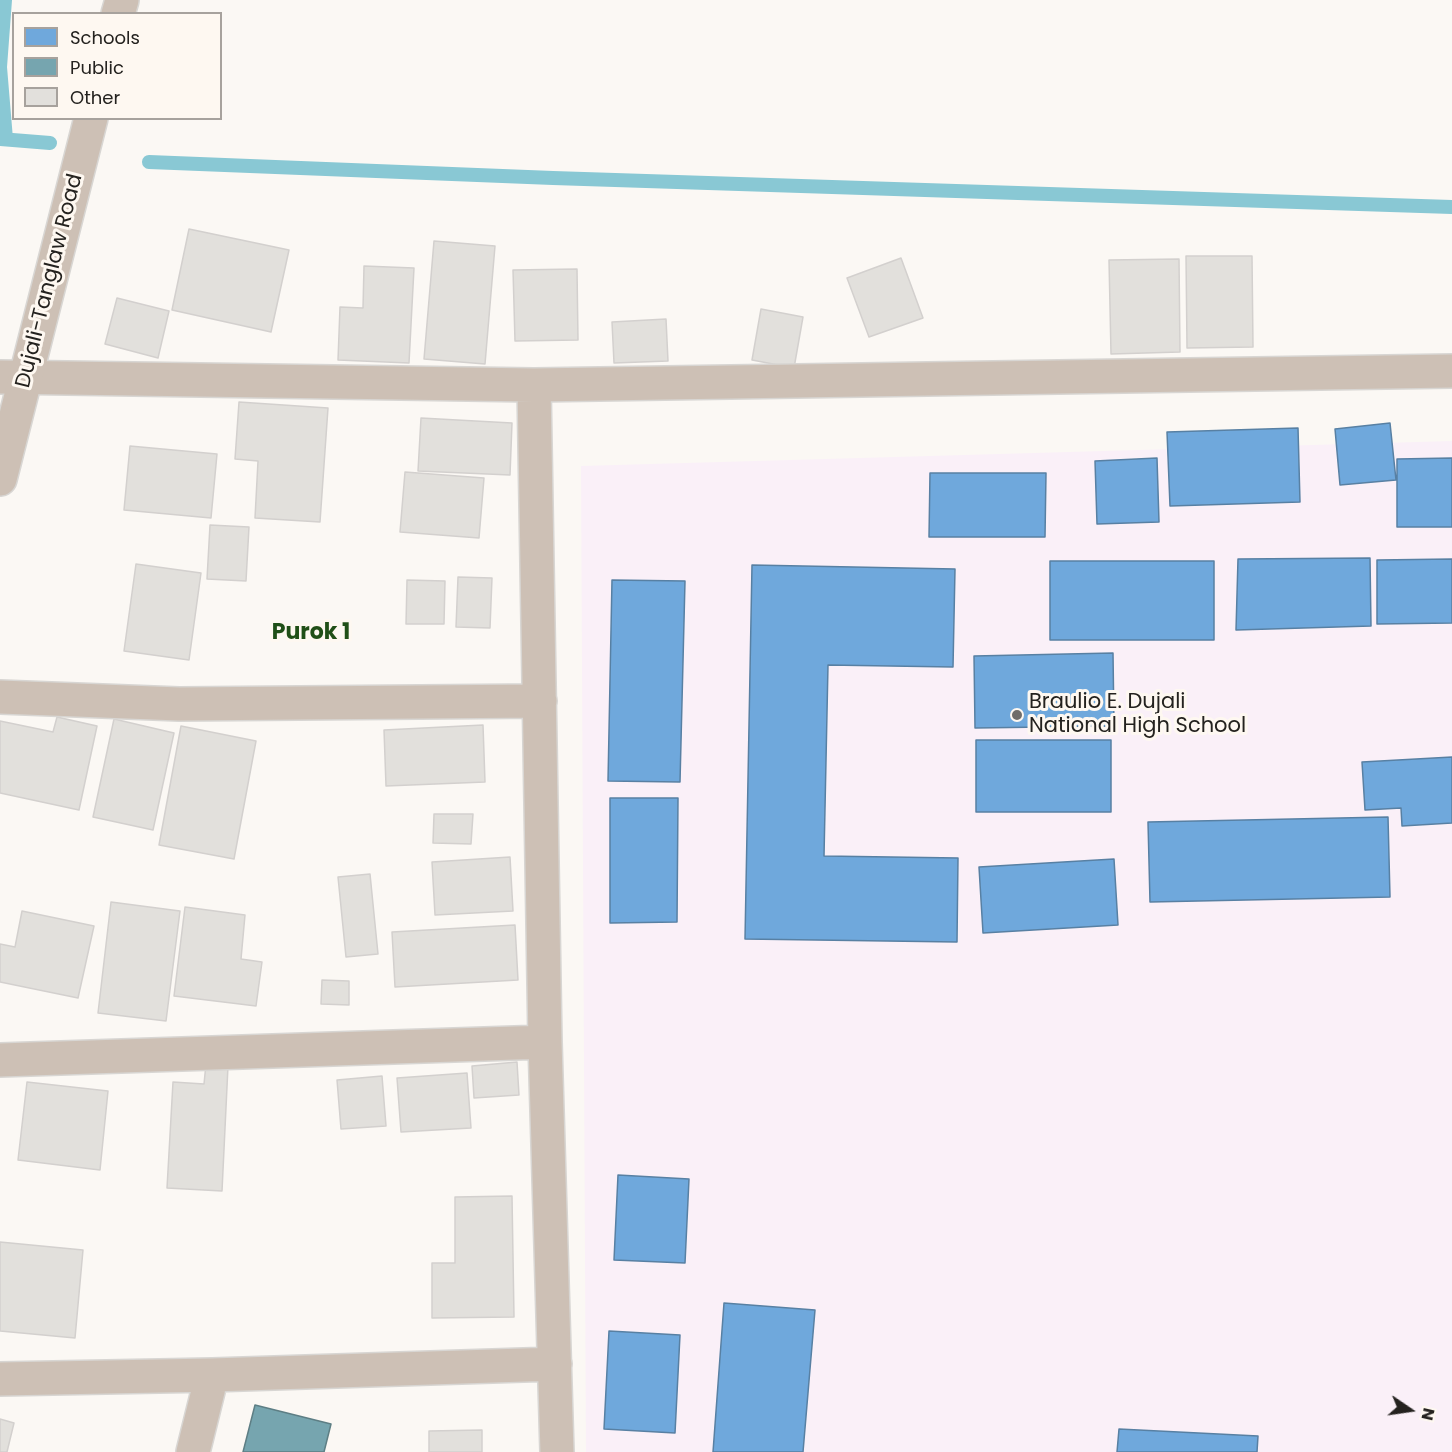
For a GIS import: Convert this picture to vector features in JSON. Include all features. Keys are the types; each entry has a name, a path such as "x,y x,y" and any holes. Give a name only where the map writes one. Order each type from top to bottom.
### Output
{"street":[{"name":"Dujali-Tanglaw Road","path":"0,479 13,376 91,120"},
{"path":"13,376 534,385 1452,371"},
{"path":"534,385 545,1042 558,1452"},
{"path":"0,697 179,704 540,701"},
{"path":"0,1060 545,1042"},
{"path":"0,1379 555,1364"},
{"path":"193,1452 212,1375"}],"shaded area":[{"path":"1452,441 1452,1452 586,1452 581,466"}],"building: Schools":[{"path":"1390,423 1396,480 1340,485 1335,429"},
{"path":"1298,428 1300,502 1170,506 1167,432"},
{"path":"1157,458 1159,522 1097,524 1095,461"},
{"path":"1452,458 1452,527 1397,527 1397,459"},
{"path":"930,473 1046,473 1045,537 929,537"},
{"path":"1370,558 1371,626 1236,630 1238,559"},
{"path":"1452,559 1452,623 1377,624 1377,560"},
{"path":"1050,561 1214,561 1214,640 1050,640"},
{"path":"752,565 955,569 953,667 828,665 824,856 958,858 957,942 745,939"},
{"path":"612,580 685,581 680,782 608,781"},
{"path":"1113,653 1114,726 975,728 974,656"},
{"path":"976,740 1111,740 1111,812 976,812"},
{"path":"1452,757 1452,823 1402,826 1401,808 1365,810 1362,762"},
{"path":"610,798 678,798 677,922 610,923"},
{"path":"1388,817 1390,897 1150,902 1148,822"},
{"path":"1114,859 1118,925 983,933 979,867"},
{"path":"618,1175 689,1179 685,1263 614,1260"},
{"path":"724,1303 815,1310 803,1452 713,1452"},
{"path":"609,1331 680,1335 675,1433 604,1429"},
{"path":"1119,1429 1258,1436 1257,1452 1117,1452"}],"building: Public":[{"path":"255,1405 331,1424 324,1452 243,1452"}],"building: Other":[{"path":"189,229 289,250 271,332 172,310"},
{"path":"434,241 495,246 485,364 424,359"},
{"path":"1186,256 1252,256 1253,347 1187,348"},
{"path":"901,258 923,318 869,337 847,278"},
{"path":"1179,259 1180,352 1111,354 1109,260"},
{"path":"364,266 414,268 409,363 338,360 340,307 363,308"},
{"path":"577,269 578,340 515,341 513,270"},
{"path":"117,298 169,311 158,358 105,344"},
{"path":"761,309 803,317 794,368 752,360"},
{"path":"666,319 668,361 614,363 612,322"},
{"path":"239,402 328,408 320,522 255,518 258,461 235,459"},
{"path":"421,418 512,423 510,475 418,471"},
{"path":"130,446 217,454 211,518 124,510"},
{"path":"405,472 484,478 479,538 400,532"},
{"path":"210,525 249,527 246,581 207,579"},
{"path":"136,564 201,573 189,660 124,651"},
{"path":"458,577 492,578 490,628 456,627"},
{"path":"407,580 445,581 444,624 406,624"},
{"path":"57,717 97,726 79,810 0,793 0,721 53,732"},
{"path":"114,719 174,733 153,830 93,817"},
{"path":"483,725 485,782 386,786 384,730"},
{"path":"181,726 256,741 234,859 159,845"},
{"path":"434,814 473,814 471,844 433,843"},
{"path":"510,857 513,911 435,915 432,862"},
{"path":"370,874 378,954 346,957 338,877"},
{"path":"111,902 180,911 166,1021 98,1013"},
{"path":"185,907 245,915 241,959 262,962 256,1006 174,996"},
{"path":"22,911 94,926 78,998 0,982 0,944 15,947"},
{"path":"515,925 518,980 395,987 392,932"},
{"path":"322,980 349,981 349,1005 321,1004"},
{"path":"517,1062 519,1095 474,1098 472,1066"},
{"path":"206,1064 228,1066 222,1191 167,1188 173,1082 204,1084"},
{"path":"467,1073 471,1128 401,1132 397,1078"},
{"path":"382,1076 386,1126 341,1129 337,1080"},
{"path":"27,1082 108,1091 100,1170 18,1160"},
{"path":"512,1196 514,1317 432,1318 432,1263 455,1263 455,1197"},
{"path":"0,1242 83,1250 75,1338 0,1331"},
{"path":"0,1419 14,1423 7,1452 0,1452"},
{"path":"482,1430 482,1452 429,1452 429,1431"}],"waterway":[{"path":"5,0 0,67 6,139"},
{"path":"0,139 50,143"},
{"path":"149,162 553,178 1452,207"}],"place":[{"name":"Braulio E. Dujali National High School","path":"1017,715"}],"district":[{"name":"Purok 1","path":"311,633"}]}
